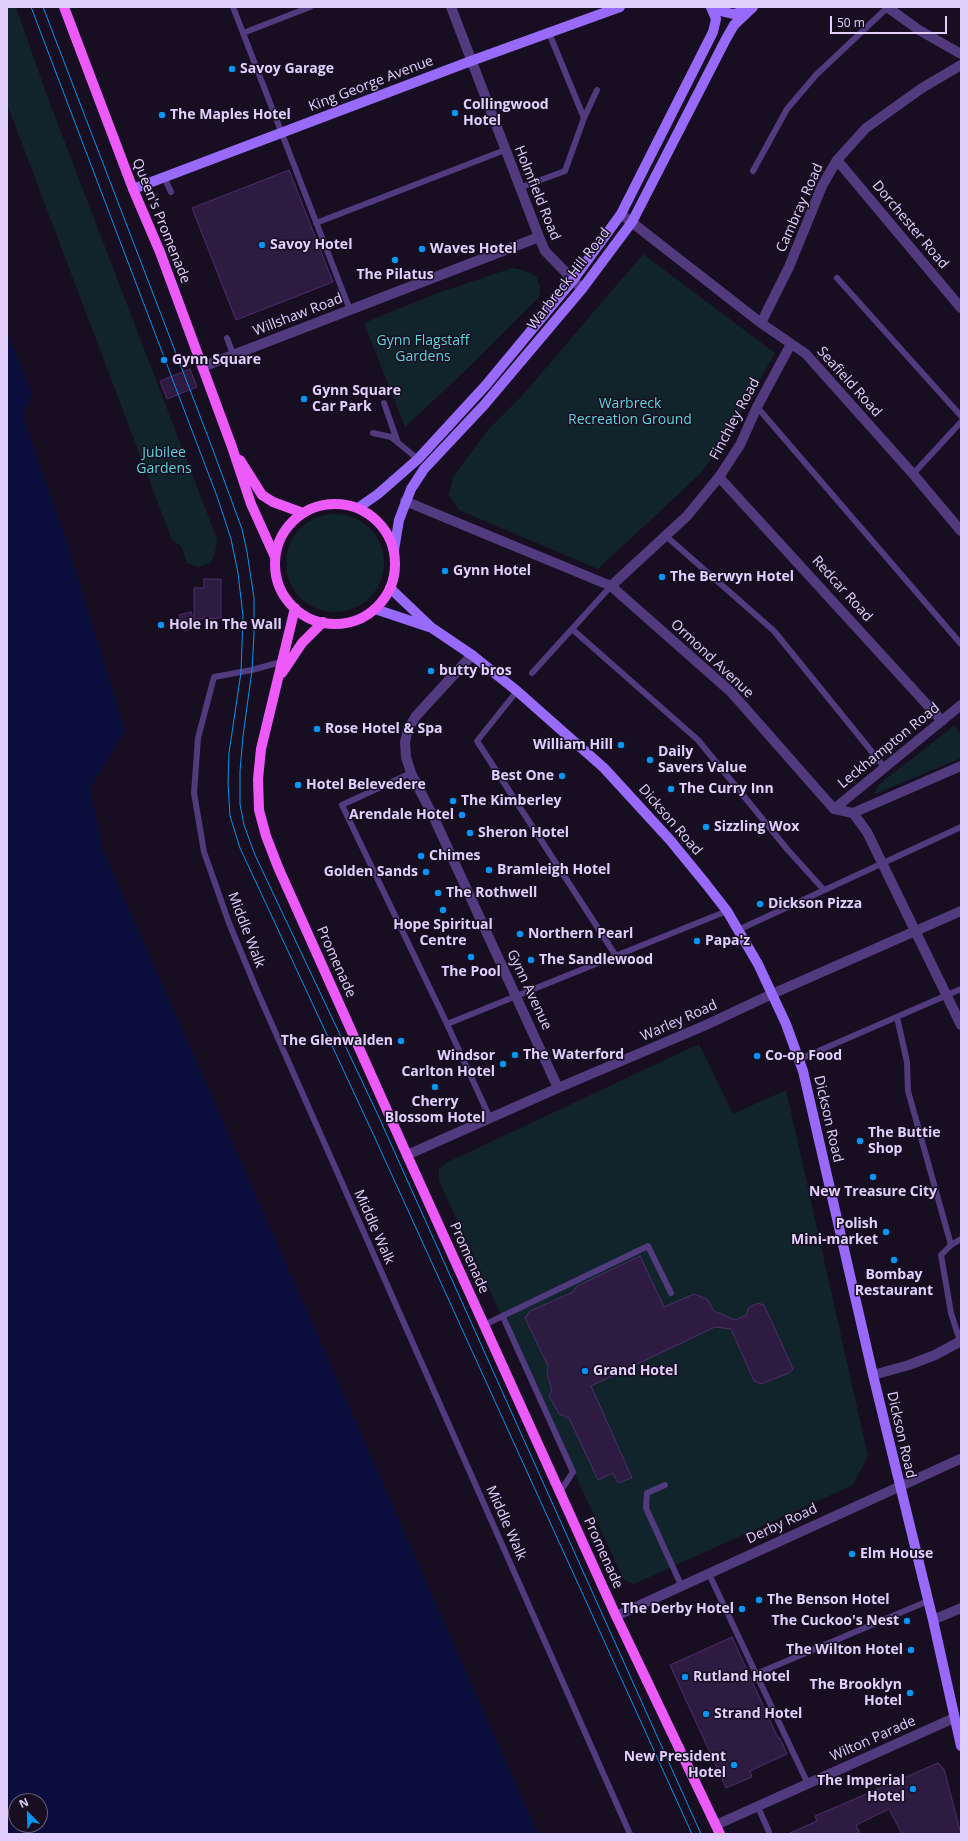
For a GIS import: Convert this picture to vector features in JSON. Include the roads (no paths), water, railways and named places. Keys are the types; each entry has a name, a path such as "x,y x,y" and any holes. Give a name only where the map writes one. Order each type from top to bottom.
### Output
{"main road":[{"name":"Queen's Promenade","path":"64,7 133,189 160,252 232,446 251,504 276,557"},
{"name":"Queen's Promenade","path":"232,446 262,495 273,502 303,513"},
{"path":"330,504 344,504 358,508 372,516 383,527 390,538 394,550 395,570 390,588 375,609 364,617 351,622 337,624 308,618 295,608 283,594 276,577 276,557 280,540 289,525 303,513 316,507 330,504"},
{"name":"Promenade","path":"295,608 261,749 258,779 259,810 266,836 407,1155 616,1616 718,1830"},
{"name":"Promenade","path":"278,679 302,643 323,622"}],"street":[{"name":"Holmfield Road","path":"451,7 519,188 545,251 582,289"},
{"name":"King George Avenue","path":"133,189 471,61 620,7"},
{"name":"Warbreck Hill Road","path":"712,7 720,11 733,14 751,9"},
{"name":"Warbreck Hill Road","path":"358,508 378,494 418,459 486,385 573,280 621,214 713,32 716,19 712,7"},
{"path":"887,7 919,30 961,54"},
{"name":"Warbreck Hill Road","path":"394,550 399,520 410,489 424,469 486,404 582,289 632,222 726,39 734,25 751,9"},
{"name":"Cambray Road","path":"761,323 790,267 822,186 837,160 866,128 889,110 961,65"},
{"name":"Dorchester Road","path":"837,160 961,308"},
{"name":"Seafield Road","path":"621,214 761,323 806,354 914,474 961,531"},
{"name":"Willshaw Road","path":"202,367 539,237"},
{"name":"Finchley Road","path":"611,586 687,516 719,477 740,445 757,407 791,344"},
{"name":"Redcar Road","path":"719,477 942,721"},
{"name":"Ormond Avenue","path":"405,501 611,586 731,692 834,809"},
{"name":"Dickson Road","path":"390,588 432,628 472,655 517,691 604,768 670,840 727,911 758,964 800,1060 899,1486 933,1620 961,1746"},
{"name":"Dickson Road","path":"375,609 432,628"},
{"name":"Gynn Avenue","path":"472,655 416,716 408,729 405,742 406,757 411,773 434,818 558,1088"},
{"name":"Leckhampton Road","path":"834,809 961,706"},
{"path":"834,809 853,813 961,766"},
{"path":"853,813 868,832 961,1025"},
{"name":"Warley Road","path":"407,1155 558,1088 706,1025 772,994 961,911"},
{"path":"873,1375 909,1365 935,1355 960,1341"},
{"name":"Derby Road","path":"616,1616 899,1486 960,1460"},
{"path":"933,1620 961,1608"},
{"name":"Wilton Parade","path":"718,1830 758,1806 954,1718"}],"lane":[{"path":"233,7 350,310"},
{"path":"243,33 310,7"},
{"path":"753,171 786,109 816,75 887,7"},
{"path":"549,33 584,118"},
{"path":"519,188 565,171 584,118 597,90"},
{"path":"316,223 505,150"},
{"path":"164,177 170,192"},
{"path":"838,278 961,416"},
{"path":"227,338 234,354"},
{"path":"384,403 398,443"},
{"path":"757,407 961,644"},
{"path":"914,474 961,422"},
{"path":"373,434 391,438 418,459"},
{"path":"666,536 774,631 885,768"},
{"path":"532,673 611,586"},
{"path":"572,628 698,740 787,849 824,890"},
{"name":"Middle Walk","path":"281,662 252,670 214,677 198,738 194,794 204,852 229,923 258,993 630,1834"},
{"path":"517,691 477,741 616,956"},
{"path":"411,773 342,805 447,1024 490,1118"},
{"path":"738,930 961,827"},
{"path":"447,1024 727,911"},
{"path":"800,1060 961,989"},
{"path":"897,1017 907,1062 908,1091 951,1245"},
{"path":"960,1341 951,1313 941,1255 951,1245 961,1239"},
{"path":"484,1325 648,1246 671,1293"},
{"path":"503,1317 573,1472 560,1492"},
{"path":"665,1485 647,1493 646,1508 681,1585"},
{"path":"709,1574 808,1784"},
{"path":"756,1674 928,1601"},
{"path":"758,1806 769,1832"}],"tram line":[{"path":"31,7 218,499 231,539 238,573 243,616 241,672 229,753 228,783 230,816 240,848 375,1138 692,1834"},
{"path":"43,7 242,529 254,598 252,670 240,771 240,804 244,825 255,855 377,1113 701,1834"}],"place":[{"name":"Savoy Garage","path":"232,69"},
{"name":"Collingwood Hotel","path":"455,113"},
{"name":"The Maples Hotel","path":"162,115"},
{"name":"Savoy Hotel","path":"262,245"},
{"name":"Waves Hotel","path":"422,249"},
{"name":"The Pilatus","path":"395,260"},
{"name":"Gynn Square","path":"164,360"},
{"name":"Gynn Square Car Park","path":"304,399"},
{"name":"Gynn Hotel","path":"445,571"},
{"name":"The Berwyn Hotel","path":"662,577"},
{"name":"Hole In The Wall","path":"161,625"},
{"name":"butty bros","path":"431,671"},
{"name":"Rose Hotel & Spa","path":"317,729"},
{"name":"William Hill","path":"621,745"},
{"name":"Daily Savers Value","path":"650,760"},
{"name":"Best One","path":"562,776"},
{"name":"Hotel Belevedere","path":"298,785"},
{"name":"The Curry Inn","path":"671,789"},
{"name":"The Kimberley","path":"453,801"},
{"name":"Arendale Hotel","path":"462,815"},
{"name":"Sizzling Wox","path":"706,827"},
{"name":"Sheron Hotel","path":"470,833"},
{"name":"Chimes","path":"421,856"},
{"name":"Bramleigh Hotel","path":"489,870"},
{"name":"Golden Sands","path":"426,872"},
{"name":"The Rothwell","path":"438,893"},
{"name":"Dickson Pizza","path":"760,904"},
{"name":"Hope Spiritual Centre","path":"443,910"},
{"name":"Northern Pearl","path":"520,934"},
{"name":"Papa'z","path":"697,941"},
{"name":"The Pool","path":"471,957"},
{"name":"The Sandlewood","path":"531,960"},
{"name":"The Glenwalden","path":"401,1041"},
{"name":"The Waterford","path":"515,1055"},
{"name":"Co-op Food","path":"757,1056"},
{"name":"Windsor Carlton Hotel","path":"503,1064"},
{"name":"Cherry Blossom Hotel","path":"435,1087"},
{"name":"The Buttie Shop","path":"860,1141"},
{"name":"New Treasure City","path":"873,1177"},
{"name":"Polish Mini-market","path":"886,1232"},
{"name":"Bombay Restaurant","path":"894,1260"},
{"name":"Grand Hotel","path":"585,1371"},
{"name":"Elm House","path":"852,1554"},
{"name":"The Benson Hotel","path":"759,1600"},
{"name":"The Derby Hotel","path":"742,1609"},
{"name":"The Cuckoo's Nest","path":"907,1621"},
{"name":"The Wilton Hotel","path":"911,1650"},
{"name":"Rutland Hotel","path":"685,1677"},
{"name":"The Brooklyn Hotel","path":"910,1693"},
{"name":"Strand Hotel","path":"706,1714"},
{"name":"New President Hotel","path":"734,1765"},
{"name":"The Imperial Hotel","path":"913,1789"}],"park label":[{"name":"Gynn Flagstaff Gardens","path":"423,350"},
{"name":"Warbreck Recreation Ground","path":"630,412"},
{"name":"Jubilee Gardens","path":"164,462"}]}
